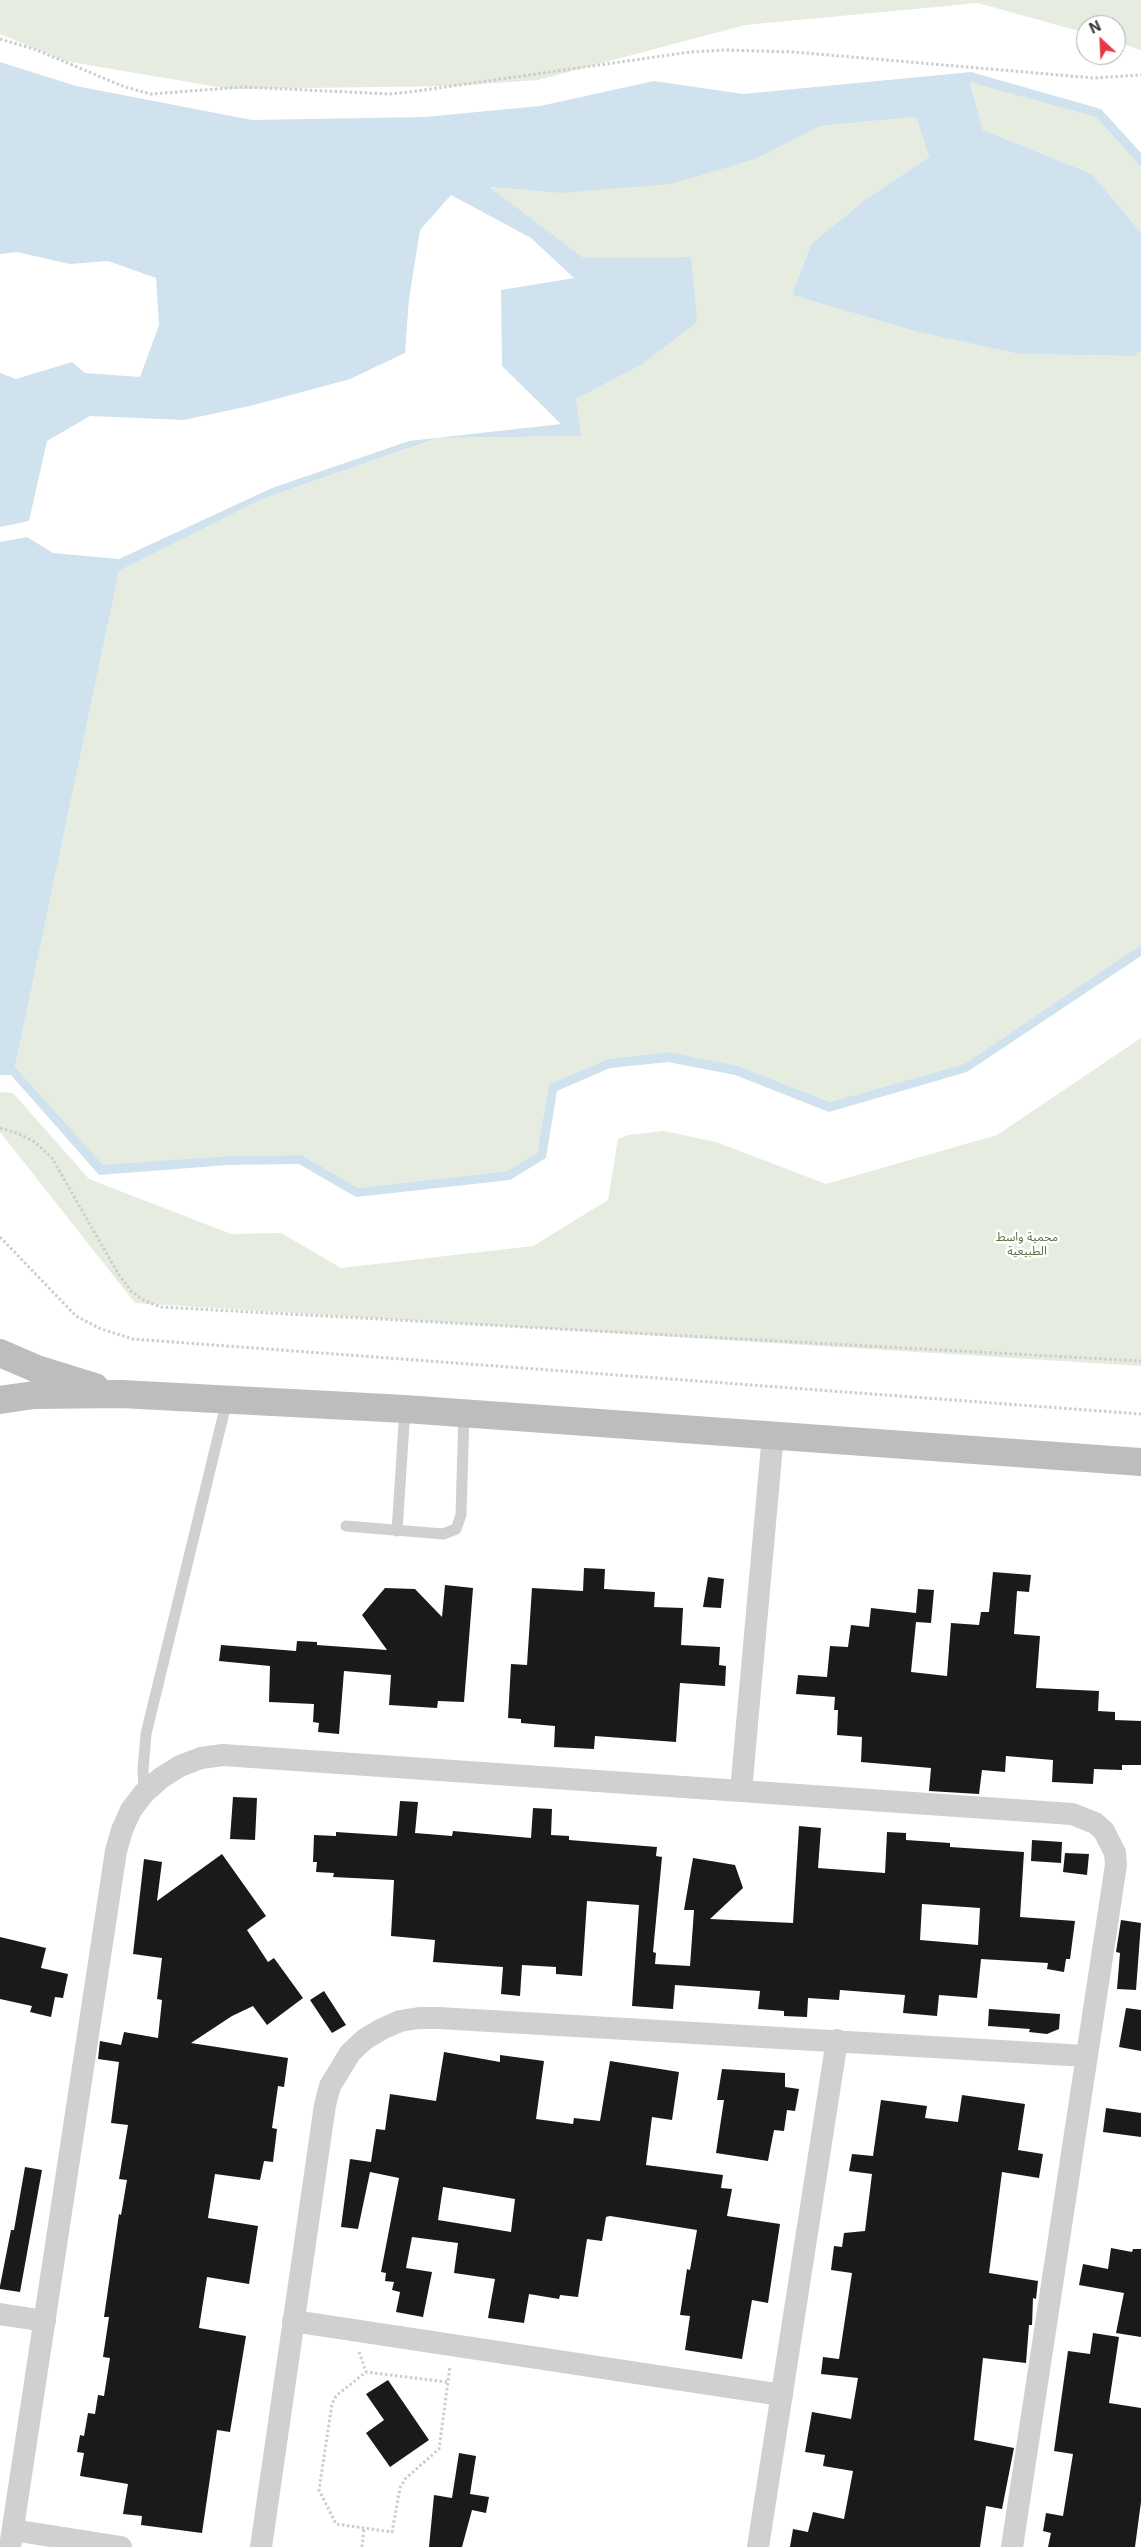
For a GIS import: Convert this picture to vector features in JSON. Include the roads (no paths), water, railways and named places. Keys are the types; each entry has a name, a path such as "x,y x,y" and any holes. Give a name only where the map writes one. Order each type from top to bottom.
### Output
{"main road":[{"path":"0,1353 37,1369 120,1394"},
{"path":"0,1400 34,1395 120,1394 405,1409 774,1434 1141,1462"}],"street":[{"path":"741,1791 774,1434"},
{"path":"121,2547 12,2539 116,1851 122,1830 131,1810 144,1793 161,1778 180,1766 201,1758 223,1755 1072,1814 1094,1823 1110,1841 1116,1865 1012,2547"},
{"path":"261,2547 325,2105 330,2086 350,2053 365,2039 400,2021 439,2018 1086,2056"},
{"path":"758,2547 837,2040"},
{"path":"0,2314 44,2321"},
{"path":"293,2321 782,2395"}],"lane":[{"path":"144,1793 143,1769 146,1734 226,1400"},
{"path":"397,1530 405,1409"},
{"path":"346,1526 448,1534 459,1524 464,1413"}],"water":[{"path":"0,62 76,86 252,120 425,117 540,106 654,81 743,94 971,72 1101,109 1141,153 1141,167 1096,117 970,82 983,130 1092,174 1141,233 1141,350 1135,356 1019,354 918,332 792,295 811,244 865,200 929,157 916,117 820,126 758,158 671,184 559,193 489,187 584,258 691,257 697,322 641,365 576,399 581,436 438,438 262,499 119,571 15,1067 103,1165 228,1156 302,1155 358,1188 507,1171 537,1153 549,1084 608,1059 669,1052 738,1066 830,1102 964,1064 1141,945 1141,956 967,1072 829,1112 735,1075 668,1062 610,1068 557,1091 546,1158 510,1180 356,1197 299,1164 228,1165 99,1175 11,1075 0,1075 0,542 27,537 53,553 119,559 272,488 409,441 561,424 502,366 501,290 574,278 531,238 451,195 420,230 409,299 405,353 350,379 254,405 184,420 90,416 47,441 29,521 0,527 0,373 16,379 72,362 85,373 140,377 159,325 156,278 108,261 70,264 17,252 0,254"}],"park label":[{"name":"محمية واسط الطبيعية","path":"1027,1244"}]}
